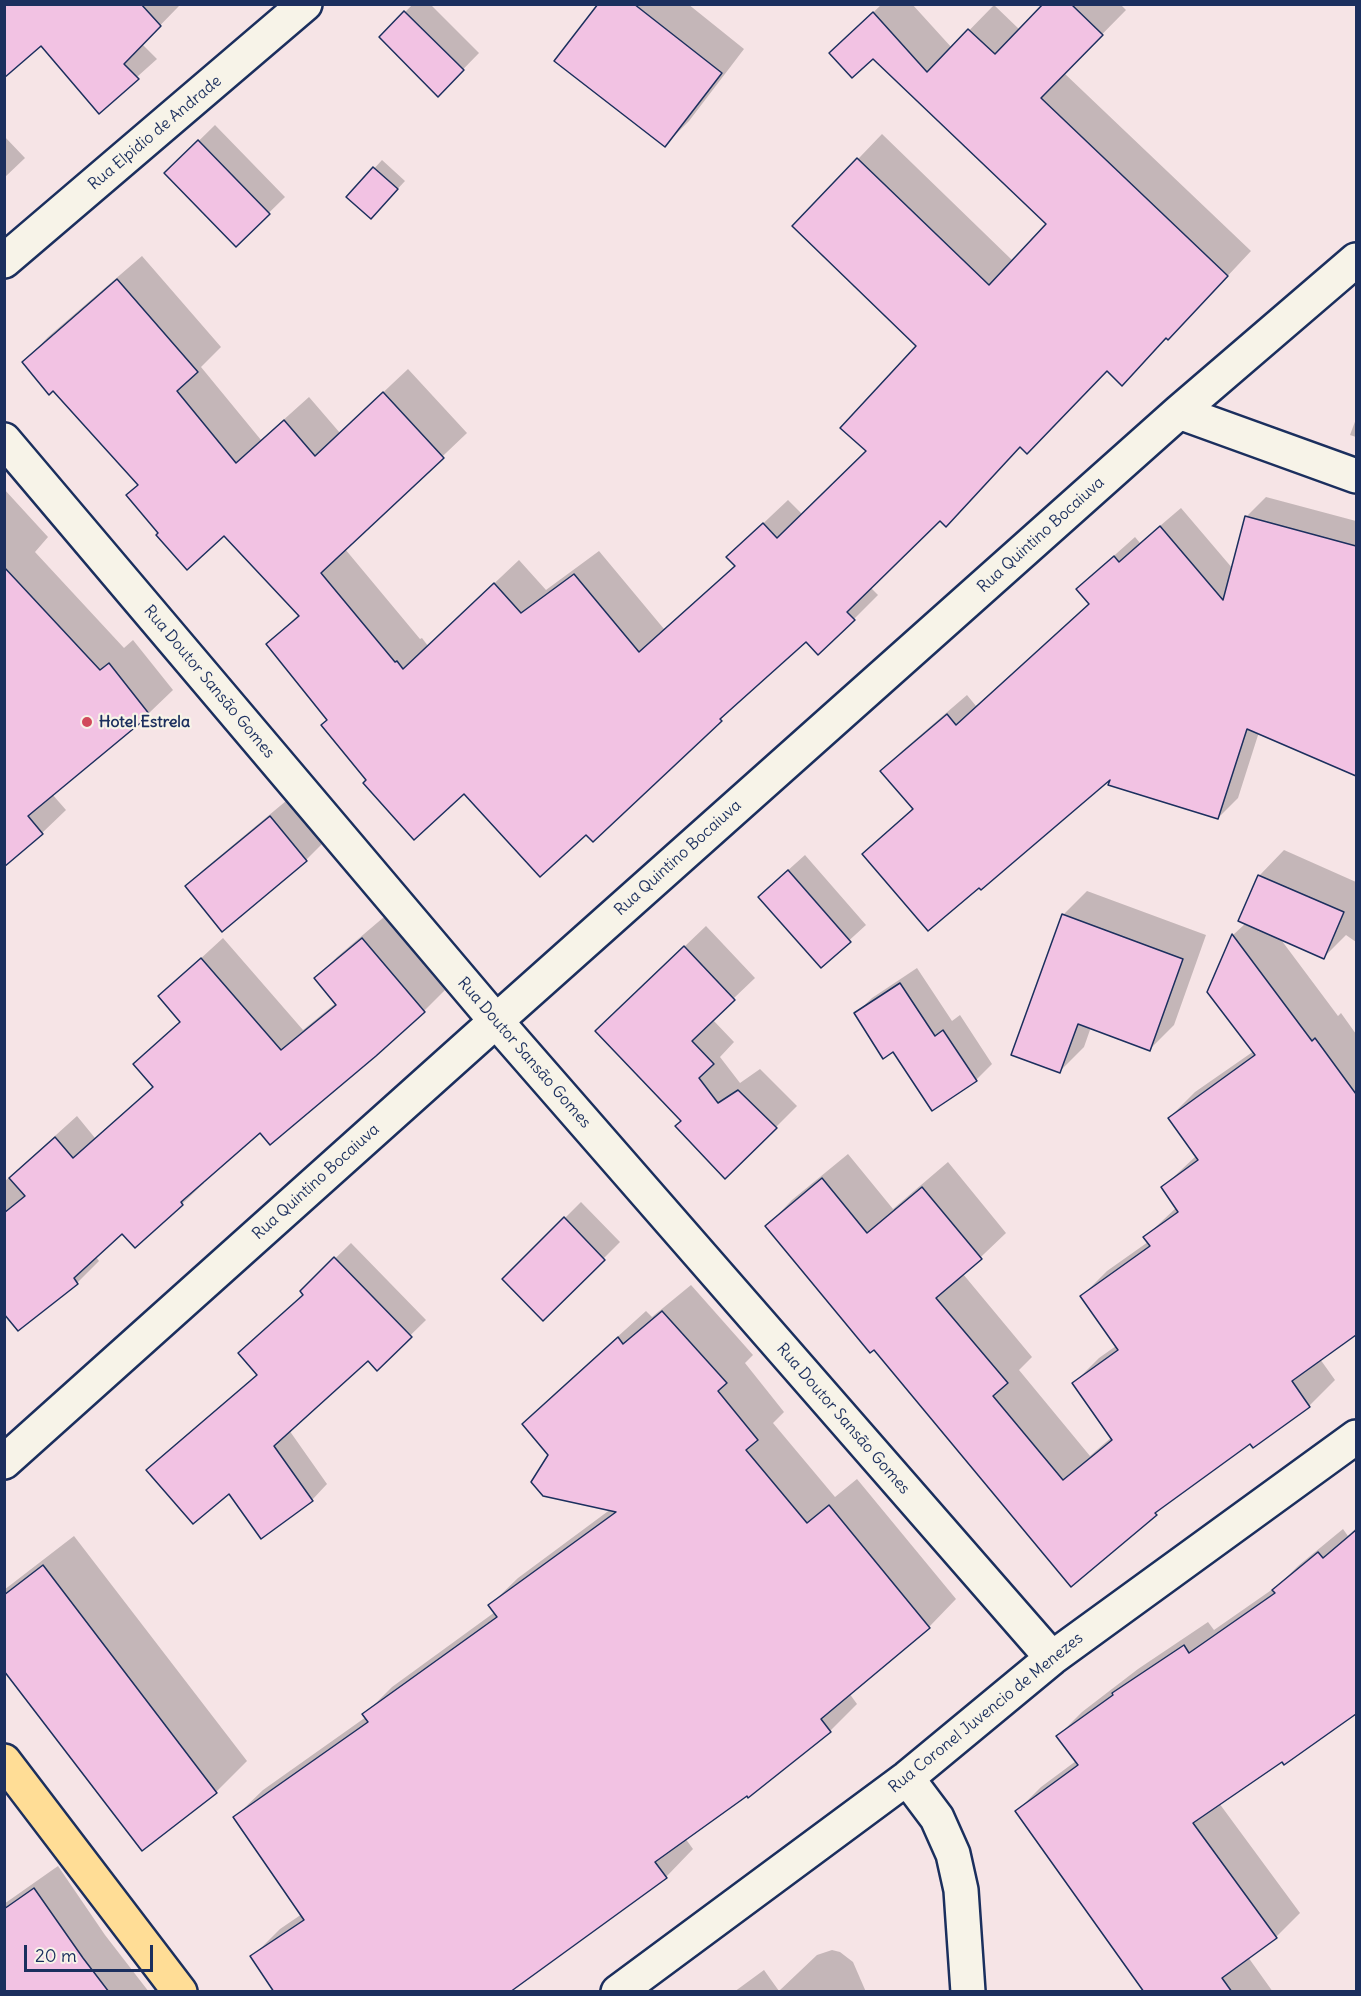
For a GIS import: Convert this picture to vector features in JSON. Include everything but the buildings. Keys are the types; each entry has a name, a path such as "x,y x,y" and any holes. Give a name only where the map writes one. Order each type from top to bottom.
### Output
{"main road":[{"path":"4,1761 180,1992"}],"street":[{"name":"Rua Elpidio de Andrade","path":"4,261 305,4"},
{"name":"Rua Quintino Bocaiuva","path":"4,1462 1179,412 1356,260"},
{"path":"1179,412 1356,476"},
{"name":"Rua Doutor Sansão Gomes","path":"4,440 496,1021 1052,1658"},
{"name":"Rua Coronel Juvencio de Menezes","path":"618,1992 907,1778 1052,1658 1356,1437"},
{"path":"907,1778 937,1818 953,1854 961,1890 968,1992"}],"place":[{"name":"Hotel Estrela","path":"87,722"}]}
